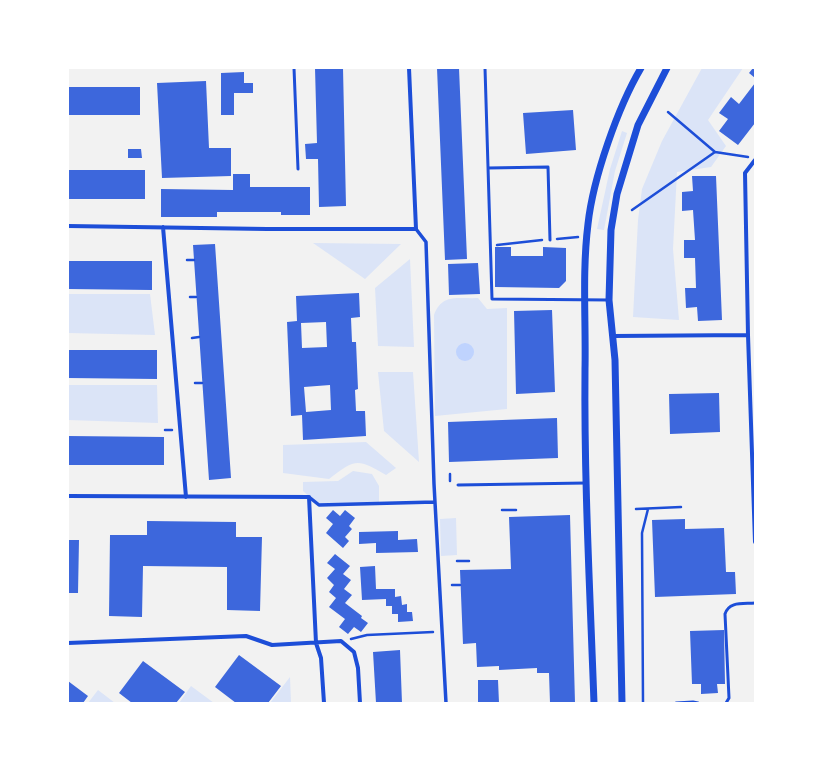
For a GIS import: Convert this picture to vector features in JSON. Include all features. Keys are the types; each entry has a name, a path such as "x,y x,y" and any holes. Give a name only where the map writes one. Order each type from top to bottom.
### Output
{"street":[{"path":"408,68 416,229 426,242 435,502 446,703"},
{"path":"594,703 586,483 584,300 587,236 594,196 607,146 623,106 641,68"},
{"path":"622,703 615,360 609,300 611,230 617,194 638,125 667,68"},
{"path":"755,159 745,173 750,436 755,542"},
{"path":"68,226 267,230 416,229"},
{"path":"163,227 186,497"},
{"path":"613,336 748,335"},
{"path":"68,496 309,497 319,505 435,502"},
{"path":"309,497 316,643 321,658 324,703"},
{"path":"68,643 246,636 272,644 341,641 354,652 358,668 360,703"}],"lane":[{"path":"294,68 298,169"},
{"path":"485,68 492,299 609,300"},
{"path":"488,168 548,167 550,240"},
{"path":"458,485 586,483"},
{"path":"726,703 729,698 725,614 727,608 732,604 755,603"},
{"path":"676,703 698,703"}],"path":[{"path":"668,112 715,152 755,159"},
{"path":"632,210 715,152"},
{"path":"491,245 587,236"},
{"path":"187,260 194,260"},
{"path":"190,297 196,297"},
{"path":"192,338 199,338"},
{"path":"195,383 202,383"},
{"path":"636,510 681,507"},
{"path":"643,703 642,533 648,508"},
{"path":"502,510 516,510"},
{"path":"457,561 469,561"},
{"path":"452,585 460,585"},
{"path":"341,641 366,634 442,632"}],"shaded area":[{"path":"702,68 743,68 708,120 726,146 711,167 677,172 673,249 679,320 633,317 638,220 642,189 662,141"},
{"path":"622,131 627,133 615,171 604,230 597,229 610,169"},
{"path":"313,243 401,244 365,279"},
{"path":"410,259 414,347 378,346 375,288"},
{"path":"68,294 150,294 155,335 68,333"},
{"path":"457,298 478,298 487,309 507,308 507,409 435,416 434,315 441,303 446,300"},
{"path":"378,372 413,372 419,462 384,431"},
{"path":"68,385 157,385 158,423 68,420"},
{"path":"366,442 396,468 386,475 369,466 356,463 351,464 329,479 283,473 283,445"},
{"path":"353,471 372,474 379,486 379,503 319,505 303,491 303,482 338,481"},
{"path":"456,518 457,555 441,556 440,519"},
{"path":"290,677 291,703 270,703"},
{"path":"191,686 214,703 179,703"},
{"path":"98,690 115,703 88,703"}],"water":[{"path":"461,343 469,343 474,348 472,359 469,361 461,361 456,356 456,348"}],"building":[{"path":"315,68 343,68 346,206 319,207 318,159 306,159 305,144 317,143"},
{"path":"437,68 459,68 467,259 445,260"},
{"path":"753,68 755,68 755,78 749,73"},
{"path":"244,72 244,83 253,83 253,93 234,93 234,115 221,115 221,73"},
{"path":"206,81 209,148 231,148 231,176 162,178 157,83"},
{"path":"755,83 755,123 738,145 719,131 728,119 719,113 731,97 739,104"},
{"path":"68,87 140,87 140,115 68,115"},
{"path":"573,110 576,150 526,154 523,113"},
{"path":"128,149 141,149 142,158 128,158"},
{"path":"68,170 145,170 145,199 68,199"},
{"path":"233,174 250,174 250,187 310,187 310,215 281,215 281,212 217,212 217,217 161,217 161,189 233,190"},
{"path":"692,176 716,176 722,320 698,321 697,307 686,308 685,288 696,288 695,258 684,258 684,240 695,240 693,210 682,211 682,192 693,191"},
{"path":"215,244 231,478 209,480 193,245"},
{"path":"495,247 511,247 511,256 543,256 543,247 566,248 566,281 559,288 495,287"},
{"path":"68,261 152,261 152,290 68,289"},
{"path":"478,263 480,294 449,295 448,264"},
{"path":"359,293 360,317 351,318 352,342 356,342 358,389 355,390 356,411 365,411 366,436 303,440 302,415 291,416 287,322 297,321 296,296","holes":["326,322 327,347 302,348 301,323","330,385 331,410 306,412 304,387"]},
{"path":"552,310 555,392 516,394 514,311"},
{"path":"68,350 157,350 157,379 68,378"},
{"path":"719,393 720,432 670,434 669,394"},
{"path":"557,418 558,458 449,462 448,422"},
{"path":"68,436 164,437 164,465 68,465"},
{"path":"333,510 340,516 345,510 355,518 349,526 352,529 345,537 349,541 343,548 326,533 333,524 326,518"},
{"path":"570,515 575,703 550,703 549,673 537,673 537,668 499,670 499,666 477,667 476,643 463,644 460,570 511,569 509,517"},
{"path":"685,519 685,529 724,528 726,572 735,572 736,594 655,597 652,520"},
{"path":"147,521 236,522 236,537 262,537 260,611 227,610 227,567 143,566 142,617 109,616 110,535 147,535"},
{"path":"398,531 398,540 417,539 418,552 376,553 376,543 359,544 359,532"},
{"path":"68,540 79,540 78,593 68,593"},
{"path":"335,554 350,566 343,574 351,580 344,589 352,595 345,603 362,616 361,618 368,623 361,632 354,627 348,634 339,627 345,619 329,607 336,598 329,592 334,585 327,578 335,569 327,563"},
{"path":"375,566 376,589 395,589 395,597 401,596 402,605 407,604 407,612 412,612 413,621 398,622 398,614 392,614 392,606 386,606 386,599 362,600 360,567"},
{"path":"724,630 725,684 717,684 718,693 701,694 701,684 692,684 690,631"},
{"path":"400,650 402,703 376,703 373,652"},
{"path":"239,655 281,686 268,703 236,703 215,687"},
{"path":"143,661 185,692 176,703 132,703 119,693"},
{"path":"478,680 498,680 499,703 478,703"},
{"path":"68,681 88,696 83,703 68,703"}]}
